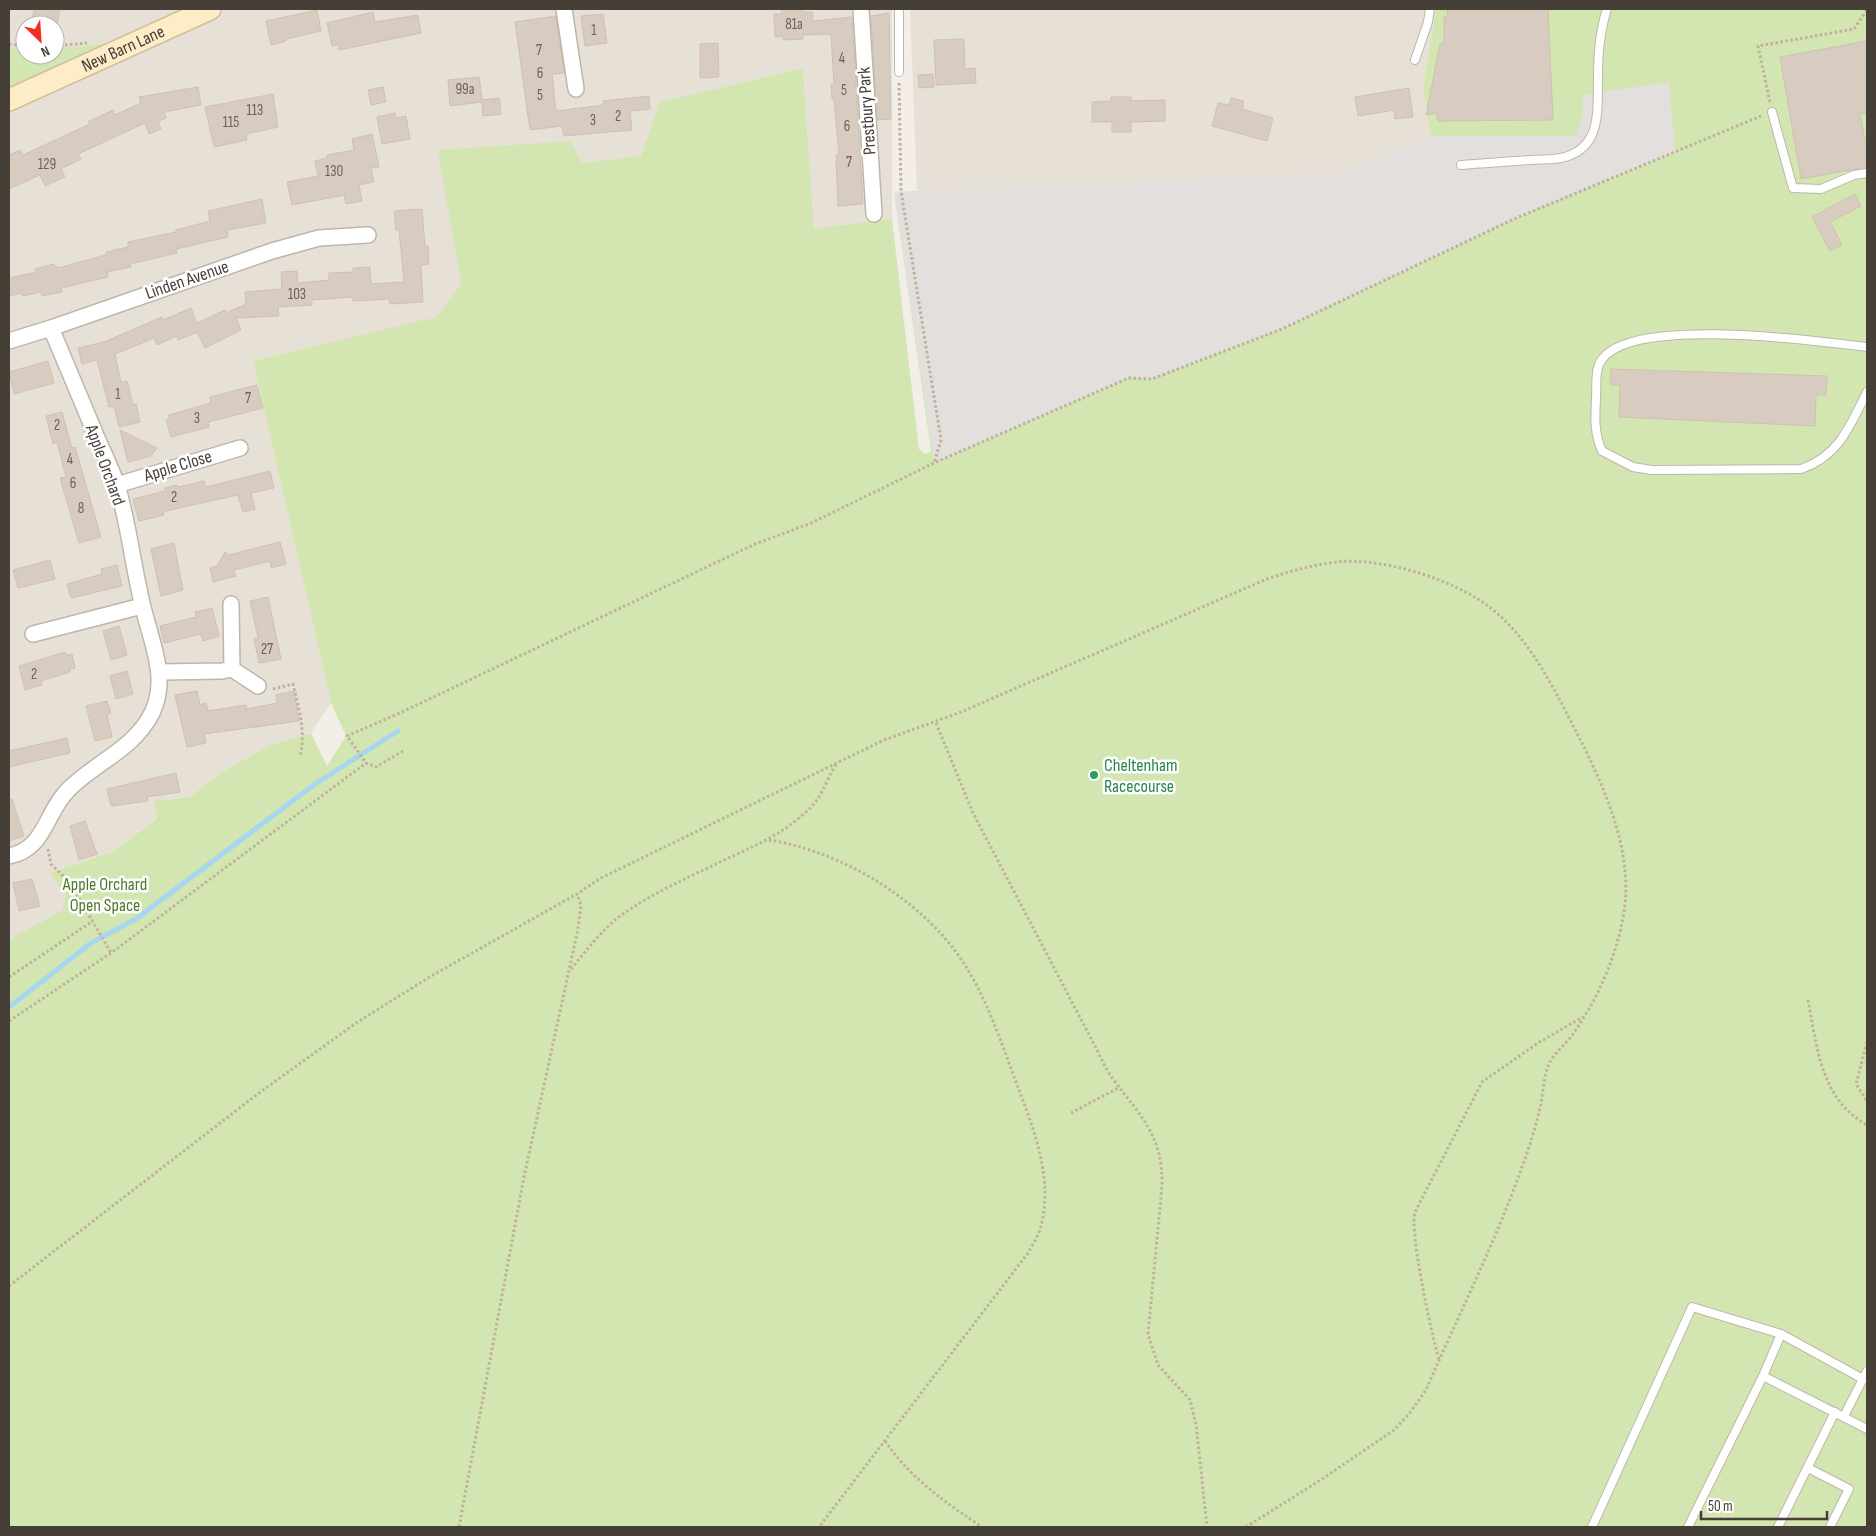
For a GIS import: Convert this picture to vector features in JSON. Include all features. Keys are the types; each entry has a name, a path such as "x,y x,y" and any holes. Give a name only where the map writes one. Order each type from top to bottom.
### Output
{"main road":[{"name":"New Barn Lane","path":"9,100 210,9"}],"street":[{"path":"564,9 576,89"},
{"name":"Prestbury Park","path":"861,9 874,214"},
{"name":"Linden Avenue","path":"9,341 272,251 319,238 368,235"},
{"name":"Apple Orchard","path":"9,856 28,850 41,836 56,804 69,788 123,747 144,725 157,699 160,672 142,606 116,485 51,328"},
{"name":"Apple Close","path":"116,485 240,448"},
{"path":"231,604 232,669"},
{"path":"33,634 142,606"},
{"path":"160,672 222,671 232,669 258,686"}],"lane":[{"path":"899,9 899,72"},
{"path":"1415,60 1428,22 1430,9"},
{"path":"1461,165 1561,158 1577,151 1588,141 1595,129 1598,115 1601,33 1607,9"},
{"path":"1772,112 1793,188 1821,189 1867,173"},
{"path":"1867,346 1784,337 1700,334 1649,338 1632,342 1609,352 1601,359 1597,371 1595,425 1602,451 1633,467 1689,470 1801,469 1818,464 1838,447 1867,392"},
{"path":"1592,1527 1692,1307 1781,1334 1865,1375 1844,1416"},
{"path":"1688,1527 1763,1376 1781,1334"},
{"path":"1763,1376 1867,1429"},
{"path":"1778,1527 1835,1412"},
{"path":"1808,1468 1849,1489 1830,1527"}],"path":[{"path":"403,751 376,767 366,764 346,736 402,712 755,544 809,524 934,464 1129,378 1152,379 1282,328 1514,219 1772,112 1758,46 1854,29 1867,10"},
{"path":"899,72 901,192 941,440 934,464"},
{"path":"9,1286 259,1093 356,1023 433,974 630,863 884,740 936,723 1140,633 1296,569 1340,562 1390,565 1455,586 1492,610 1527,648 1571,723 1594,768 1607,800 1620,845 1626,880 1624,905 1617,938 1600,990 1584,1017 1549,1065 1535,1129 1522,1170 1426,1390 1409,1414 1394,1430 1322,1480 1246,1527"},
{"path":"258,686 273,689 293,684 302,720 304,742 300,757"},
{"path":"936,723 973,813 1091,1040 1120,1087 1145,1120 1157,1144 1163,1163 1148,1334 1158,1365 1190,1400 1196,1424 1207,1527"},
{"path":"569,971 594,940 616,920 705,869 769,840 809,809 821,795 836,763"},
{"path":"9,1021 111,953 366,764"},
{"path":"41,836 48,850 51,864 70,884 111,953"},
{"path":"769,840 785,843 827,858 864,874 904,901 940,934 965,965 982,998 1030,1119 1041,1161 1045,1194 1041,1227 1028,1253 819,1527"},
{"path":"459,1527 524,1177 569,971 581,905 577,894"},
{"path":"9,977 93,921"},
{"path":"1808,1000 1818,1054 1832,1093 1844,1108 1867,1125"},
{"path":"1439,1360 1433,1341 1412,1219 1482,1082 1538,1043 1584,1017"},
{"path":"1867,1042 1856,1084 1867,1101"},
{"path":"1071,1113 1120,1087"},
{"path":"885,1441 916,1480 982,1527"}],"shaded area":[{"path":"9,9 892,9 892,219 814,228 803,68 660,102 638,221 436,318 253,361 331,703 311,733 270,745 222,772 189,797 154,801 157,817 112,852 50,873 66,896 62,912 14,936 9,943"},
{"path":"910,9 1436,9 1423,87 1431,136 1340,173 917,191"},
{"path":"1669,82 1675,152 1514,219 1282,329 1152,379 1129,378 934,463 894,192 1340,173 1431,136 1576,136 1583,114 1583,95"}],"green space":[{"name":"Cheltenham Racecourse","path":"1436,9 1867,9 1867,1527 9,1527 9,943 14,936 62,911 66,896 50,873 112,852 157,818 154,801 189,797 222,772 270,745 311,733 327,766 346,736 331,703 253,361 436,317 461,284 438,150 570,141 582,163 641,156 660,102 803,68 814,228 892,219 919,449 925,454 931,451 894,192 1340,173 1431,136 1423,87"},
{"path":"112,43 23,85 9,83 9,49 15,49 15,65 65,65 65,48"}],"building":[{"path":"34,9 60,9 59,15 33,15"},
{"path":"781,9 802,9 802,12 812,12 813,21 852,17 863,204 838,206 836,155 839,154 831,84 834,84 831,34 803,35 803,39 783,40 783,36 775,37 774,14 782,14"},
{"path":"1447,9 1548,9 1553,120 1438,121 1436,113 1426,115 1440,44 1444,44 1444,17 1448,16"},
{"path":"317,10 321,31 286,39 286,41 271,45 266,21"},
{"path":"373,12 375,22 418,15 421,33 339,50 338,45 332,46 327,23"},
{"path":"889,13 891,119 877,120 871,16"},
{"path":"603,14 607,43 585,46 581,16"},
{"path":"556,16 564,73 552,74 556,111 604,105 603,101 649,96 650,109 630,111 632,130 564,136 562,126 530,130 515,22"},
{"path":"964,39 965,69 975,68 976,83 936,85 934,40"},
{"path":"1867,41 1867,113 1860,114 1867,151 1867,167 1801,179 1780,57"},
{"path":"718,43 719,77 700,78 700,44"},
{"path":"933,74 934,87 919,88 918,75"},
{"path":"479,77 482,100 499,98 501,114 483,116 482,102 450,106 448,80"},
{"path":"198,87 201,105 164,112 166,118 158,121 161,129 149,134 145,123 78,154 81,159 61,169 65,177 45,186 40,175 9,189 9,155 20,150 23,155 90,124 88,122 113,110 115,115 141,103 139,97"},
{"path":"383,87 386,102 371,105 368,90"},
{"path":"1409,88 1413,117 1395,119 1394,110 1358,116 1355,97"},
{"path":"273,94 278,127 246,134 247,140 214,147 205,107"},
{"path":"1111,97 1131,97 1131,101 1165,100 1165,121 1131,122 1131,132 1112,132 1112,122 1092,122 1092,102 1111,101"},
{"path":"1231,98 1244,101 1242,109 1273,118 1267,141 1212,126 1218,103 1229,105"},
{"path":"395,113 396,118 406,116 410,139 382,144 377,117"},
{"path":"372,134 379,167 371,168 374,182 359,185 362,201 346,204 344,195 292,205 287,182 318,176 315,161 327,158 327,155 354,150 352,139"},
{"path":"1855,194 1861,206 1830,222 1842,245 1830,251 1812,217"},
{"path":"262,199 266,223 227,230 228,237 176,249 177,253 130,264 131,267 107,272 108,277 61,288 62,292 42,296 41,292 23,296 22,293 9,296 9,278 36,272 35,269 53,264 58,268 106,255 106,252 128,247 128,242 176,232 176,230 210,221 208,211"},
{"path":"422,209 425,246 428,246 429,264 421,265 423,302 390,304 389,299 353,301 353,297 312,300 312,305 278,307 279,316 236,318 241,330 205,348 197,332 178,340 177,336 157,345 154,338 115,354 121,382 127,381 133,405 136,404 140,422 119,427 114,406 109,407 97,360 82,364 78,348 104,342 162,317 163,320 191,308 197,323 225,310 226,313 246,304 245,292 282,289 281,272 297,271 298,283 329,280 329,273 353,272 353,268 370,267 371,284 404,282 399,230 396,230 394,211"},
{"path":"48,361 54,383 14,394 9,372"},
{"path":"1611,369 1827,376 1826,395 1816,395 1815,426 1619,417 1620,385 1610,385"},
{"path":"257,385 263,408 208,422 209,427 171,437 166,420 170,419 169,415 211,403 210,397"},
{"path":"62,412 72,448 75,447 101,537 79,543 60,478 66,477 57,442 53,444 46,416"},
{"path":"120,430 157,448 151,456 128,462"},
{"path":"270,471 274,488 251,493 255,509 243,512 238,495 163,512 164,515 139,521 133,499 165,491 165,488 177,485 178,487 204,481 206,487"},
{"path":"280,542 286,564 271,568 270,561 234,570 236,576 213,582 210,568 217,566 225,552 229,555"},
{"path":"174,543 183,590 161,596 151,549"},
{"path":"50,560 55,579 18,588 13,570"},
{"path":"117,565 122,586 71,598 67,584 102,574 101,569"},
{"path":"268,597 281,659 259,663 254,639 258,638 250,601"},
{"path":"212,608 219,636 203,641 201,634 164,643 160,626 196,617 195,612"},
{"path":"119,626 127,655 111,660 103,631"},
{"path":"65,652 66,655 72,654 75,668 70,669 70,672 41,681 42,685 25,690 19,666"},
{"path":"127,671 133,694 116,699 110,676"},
{"path":"197,691 200,705 206,703 208,711 246,705 247,709 277,703 276,695 294,691 299,721 204,734 206,743 187,747 175,695"},
{"path":"107,701 111,713 107,714 112,737 95,741 86,706"},
{"path":"67,738 70,753 9,767 9,751"},
{"path":"176,773 180,792 147,797 148,801 111,806 107,789"},
{"path":"9,799 12,799 24,836 9,841"},
{"path":"85,821 97,854 79,860 70,826"},
{"path":"32,879 40,906 19,911 13,883"}],"waterway":[{"path":"9,1007 91,943 136,919 315,784 398,731"}],"place":[{"name":"Cheltenham Racecourse","path":"1094,775"}],"park label":[{"name":"Apple Orchard Open Space","path":"105,894"}]}
